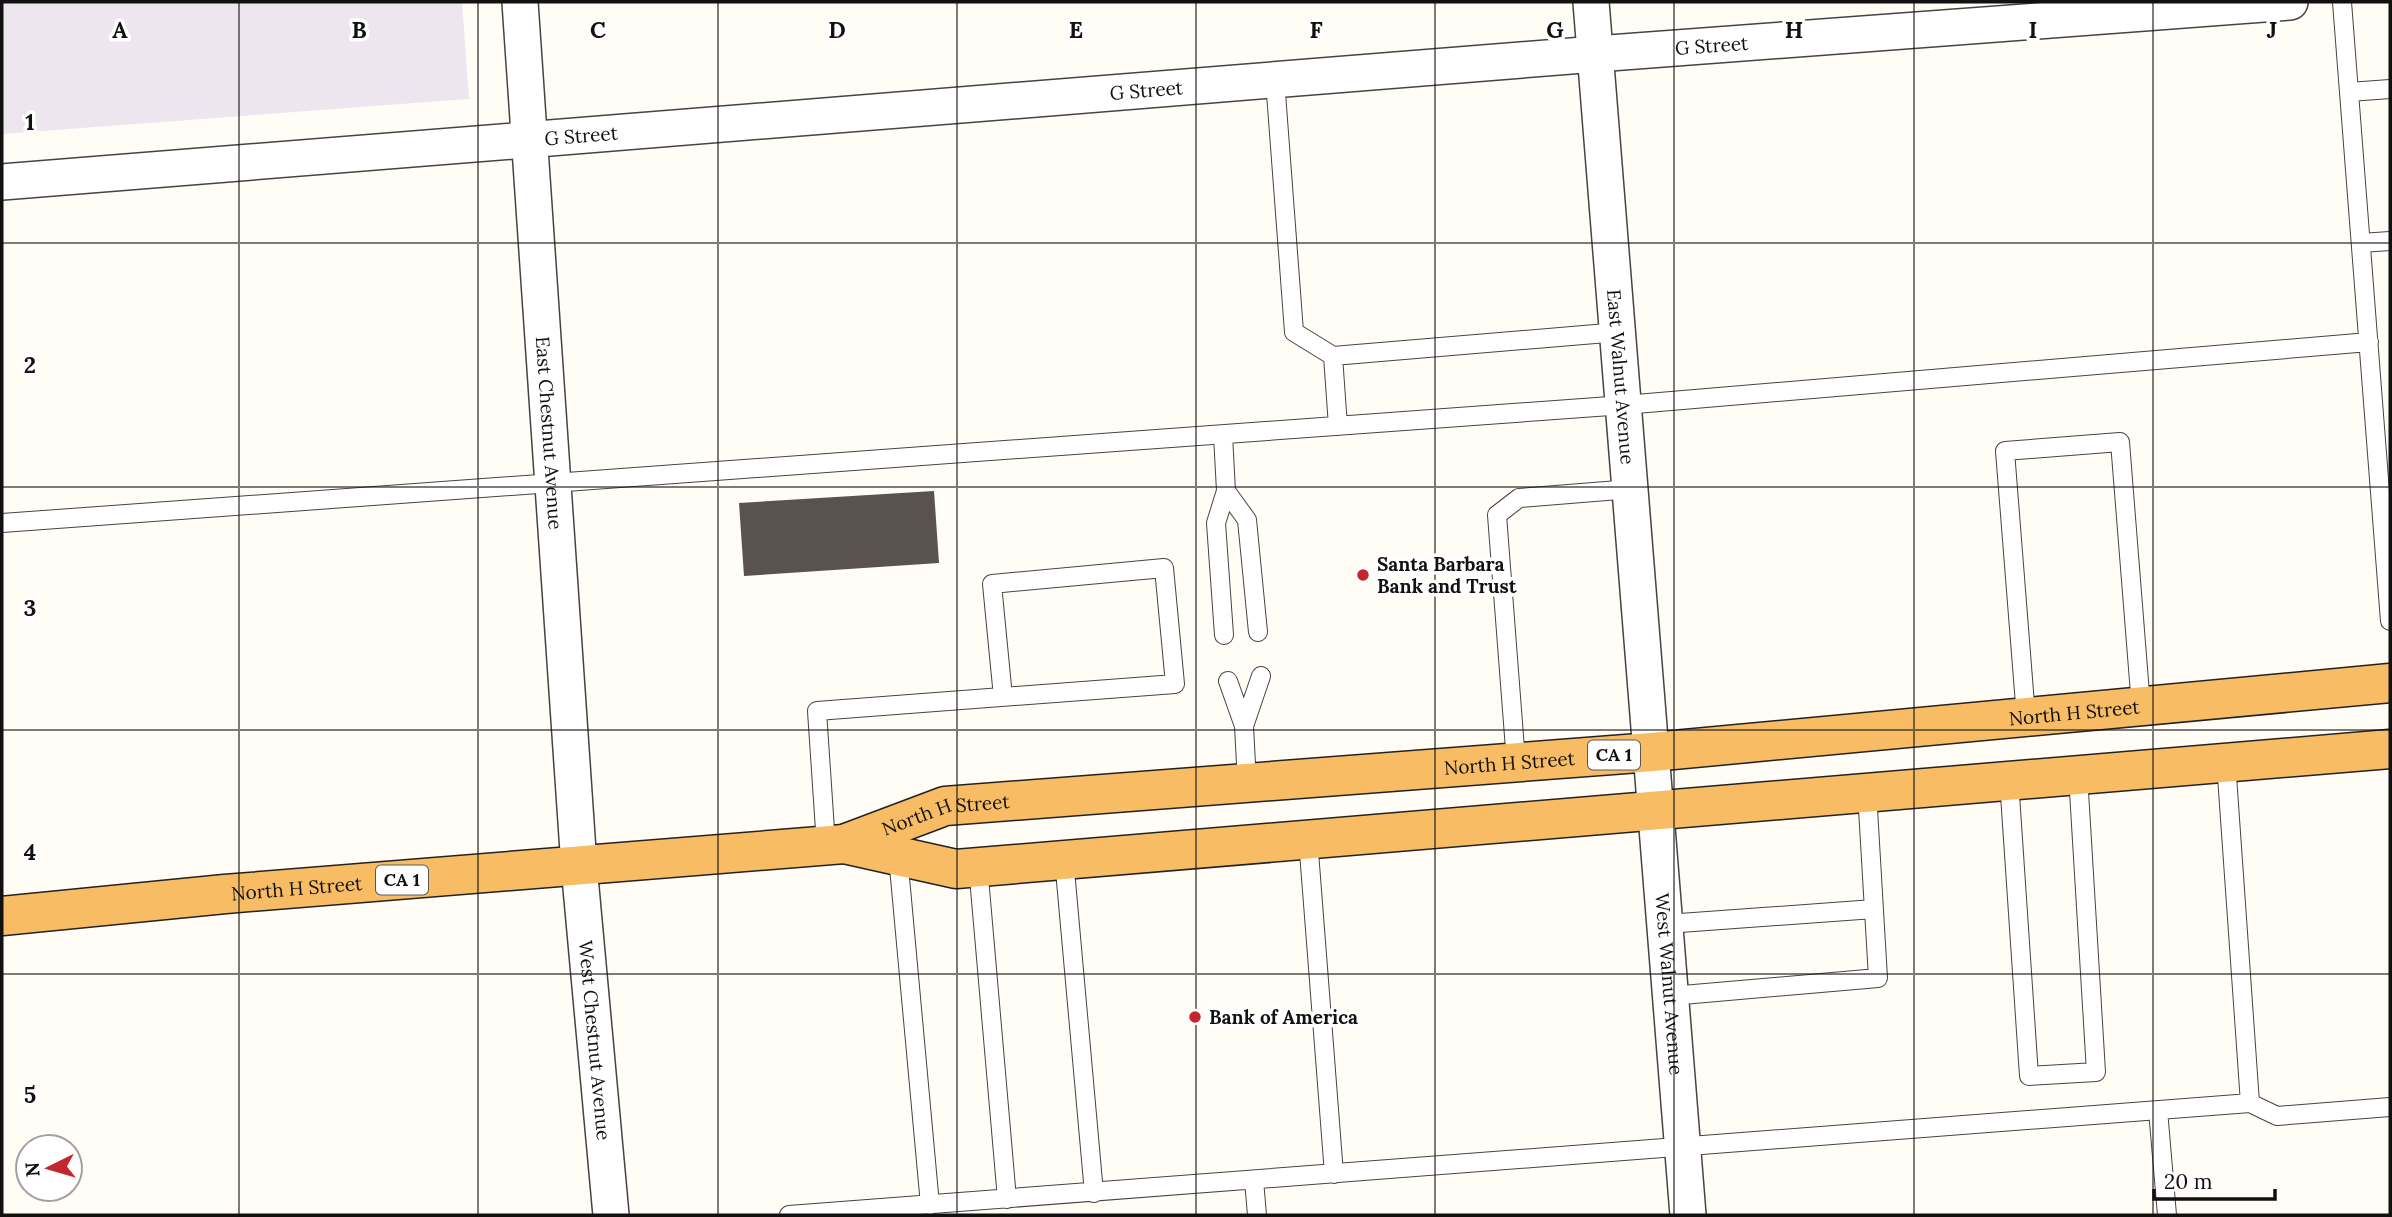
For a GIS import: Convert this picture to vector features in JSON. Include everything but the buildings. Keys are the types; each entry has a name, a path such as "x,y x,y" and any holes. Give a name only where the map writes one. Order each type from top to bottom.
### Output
{"highway":[{"name":"North H Street","path":"2,916 225,894 835,844 945,806 1652,752 2390,683"},
{"name":"North H Street","path":"835,844 956,869 2390,749"}],"street":[{"name":"East Chestnut Avenue","path":"520,2 579,866"},
{"name":"East Walnut Avenue","path":"1591,2 1652,752"},
{"name":"G Street","path":"2,182 1596,54 2290,2"},
{"name":"West Walnut Avenue","path":"1652,752 1688,1215"},
{"name":"West Chestnut Avenue","path":"579,866 611,1215"}],"lane":[{"path":"2342,2 2390,621"},
{"path":"1275,80 1294,332 1333,356 1619,332"},
{"path":"2349,92 2390,89"},
{"path":"2361,243 2390,241"},
{"path":"2,523 1624,405 2369,342"},
{"path":"1333,356 1338,426"},
{"path":"1223,435 1226,491 1216,523 1224,635"},
{"path":"2026,717 2005,451 2119,442 2141,706"},
{"path":"1516,762 1497,515 1519,498 1631,489"},
{"path":"1226,491 1247,520 1258,632"},
{"path":"835,844 817,711 1003,697 1175,684 1164,568 992,584 1003,697"},
{"path":"1244,726 1261,676"},
{"path":"1228,681 1244,726 1247,783"},
{"path":"2226,762 2250,1103"},
{"path":"2009,780 2029,1076 2096,1072 2078,775"},
{"path":"1671,996 1878,978 1867,792"},
{"path":"1308,839 1334,1174"},
{"path":"898,856 930,1205"},
{"path":"1064,859 1094,1193"},
{"path":"978,866 1007,1199"},
{"path":"1666,925 1874,909"},
{"path":"789,1215 850,1213 2250,1103 2277,1116 2390,1107"},
{"path":"2158,1110 2167,1215"},
{"path":"1254,1180 1257,1215"}],"shaded area":[{"path":"2,2 462,2 469,99 2,134"}],"place":[{"name":"Santa Barbara Bank and Trust","path":"1363,575"},
{"name":"Bank of America","path":"1195,1017"}]}
